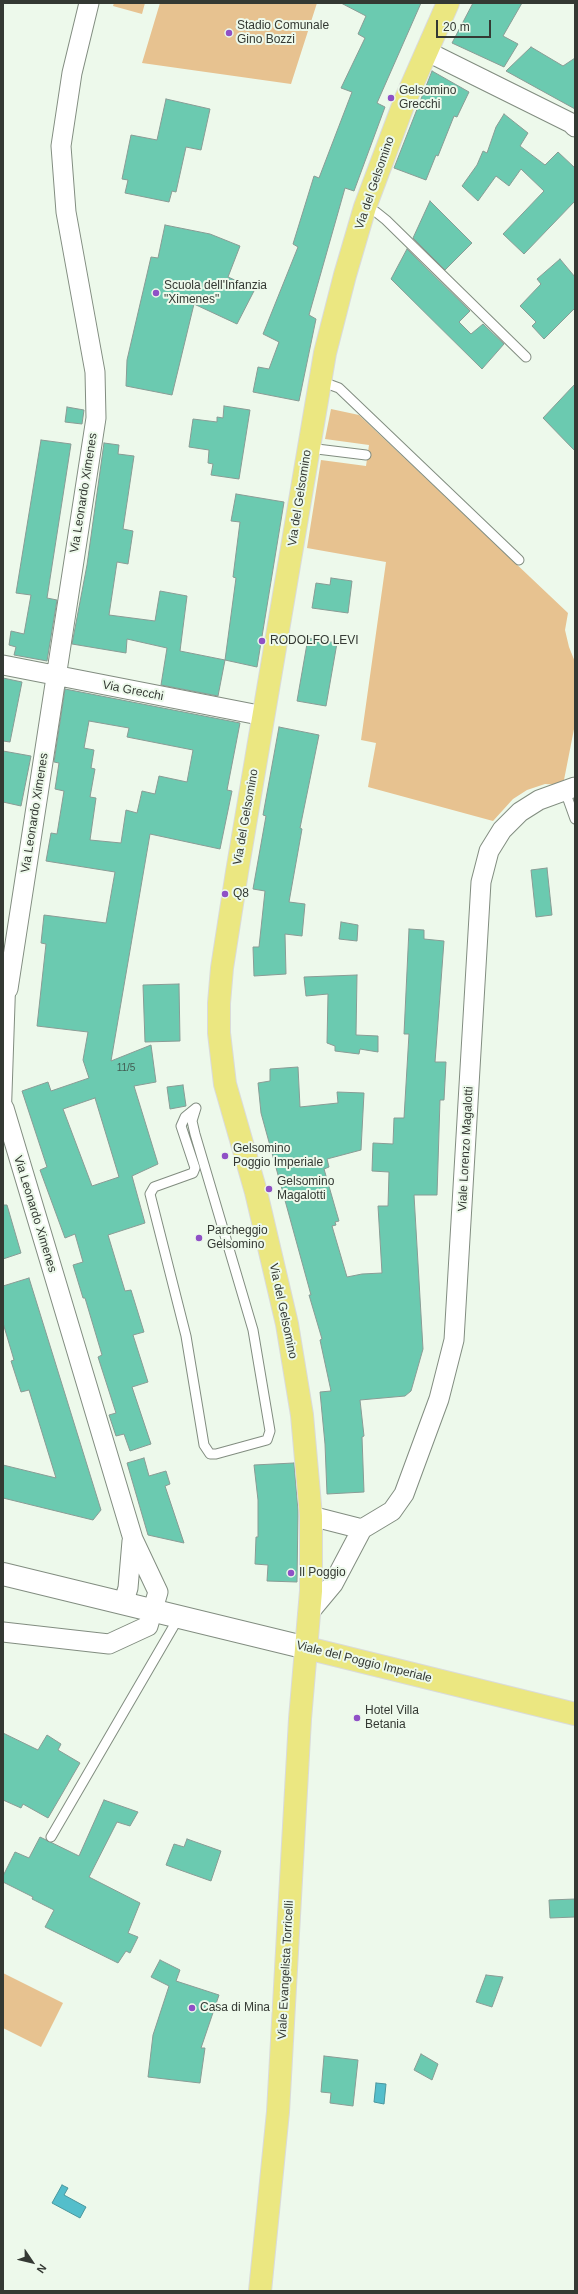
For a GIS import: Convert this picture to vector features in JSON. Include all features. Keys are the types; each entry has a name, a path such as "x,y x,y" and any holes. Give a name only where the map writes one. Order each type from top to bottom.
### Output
{"main road":[{"name":"Via del Gelsomino","path":"307,1648 308,1614 312,1571 311,1516 302,1415 287,1324 256,1192 225,1084 219,1033 219,1003 222,968 320,381 345,275 365,207 404,103 426,50 448,3"},
{"name":"Viale del Poggio Imperiale","path":"307,1648 575,1714"},
{"name":"Viale Evangelista Torricelli","path":"260,2291 278,2112 300,1719 307,1648"}],"street":[{"name":"Via Leonardo Ximenes","path":"89,3 72,73 61,146 62,180 66,212 95,372 96,418 8,989 4,1108 133,1539 158,1592 154,1610"},
{"path":"426,50 574,123"},
{"name":"Via Grecchi","path":"3,665 264,716"},
{"name":"Viale Lorenzo Magalotti","path":"362,1529 392,1511 404,1494 439,1399 454,1340 481,882 489,851 502,830 520,812 539,800 570,789"},
{"path":"308,1614 333,1584 362,1529 311,1516"},
{"name":"Via Leonardo Ximenes","path":"123,1604 128,1588 133,1539"},
{"name":"Viale del Poggio Imperiale","path":"3,1574 123,1604 180,1615 307,1648"},
{"path":"3,1632 109,1644 148,1626 154,1610"}],"lane":[{"path":"365,207 376,212 386,220 526,357"},
{"path":"320,381 339,388 519,560"},
{"path":"308,448 366,455"},
{"path":"570,789 575,819"},
{"path":"196,1108 192,1121 253,1330 270,1431 267,1440 216,1454 210,1454 204,1445 186,1336 150,1194 154,1188 193,1173 195,1168 181,1126 185,1118 196,1108"},
{"path":"50,1837 180,1615"}],"shaded area":[{"path":"114,3 145,3 142,14 113,6"},
{"name":"Stadio Comunale Gino Bozzi","path":"160,3 317,3 291,84 142,63"},
{"path":"331,409 359,415 568,613 565,630 569,647 575,662 575,724 563,785 545,784 527,790 513,799 493,821 368,787 376,743 361,740 386,562 307,548 321,460 366,466 369,445 325,439"},
{"path":"3,1973 63,2003 41,2047 3,2028"}],"water":[{"path":"376,2083 386,2084 384,2104 374,2102"},
{"path":"62,2185 68,2188 64,2195 86,2207 80,2218 52,2203"}],"building":[{"path":"341,3 421,3 377,103 385,107 354,191 345,188 309,315 316,319 299,401 253,392 258,367 269,369 279,342 263,334 298,247 293,244 314,176 319,178 352,92 341,88 365,38 358,34 366,16"},
{"path":"473,3 522,3 503,36 518,44 504,67 452,43"},
{"path":"531,47 563,66 575,58 575,109 506,71"},
{"path":"432,71 469,92 457,117 454,116 438,156 436,155 426,180 394,168"},
{"path":"166,99 210,109 201,150 186,147 176,192 172,191 169,202 125,193 128,180 122,179 131,135 157,140"},
{"path":"504,114 528,133 520,146 545,165 558,152 575,168 575,201 524,254 503,234 544,191 521,169 509,186 496,176 478,201 462,186 477,165 483,151 487,153 496,127"},
{"path":"430,201 472,243 445,270 413,238"},
{"path":"165,225 210,234 240,246 228,277 255,289 237,324 194,304 172,395 126,386 127,360 151,257 158,258"},
{"path":"407,249 470,311 459,322 471,334 483,324 504,344 482,369 391,279"},
{"path":"560,259 575,277 575,308 544,339 532,326 536,322 520,306 541,284 537,279"},
{"path":"575,384 575,451 543,418"},
{"path":"224,406 250,410 239,479 211,475 213,464 208,463 209,450 189,447 193,419 217,422 217,417 223,418"},
{"path":"67,407 84,410 82,424 65,422"},
{"path":"41,440 71,444 47,598 57,600 47,661 14,655 16,647 9,645 11,631 24,634 31,595 16,593"},
{"path":"104,443 119,445 118,454 134,456 123,529 133,531 128,564 117,562 109,615 155,621 160,591 187,596 180,651 225,660 218,696 161,685 167,648 127,639 126,653 72,644 87,565"},
{"path":"236,494 284,502 257,667 225,660 236,578 233,577 240,522 231,521"},
{"path":"331,578 352,581 348,613 312,608 316,583 330,585"},
{"path":"308,638 337,643 326,706 297,701"},
{"path":"3,678 22,682 10,742 3,741"},
{"path":"65,689 240,723 227,790 232,791 220,849 150,834 111,1061 151,1045 156,1082 134,1086 158,1164 132,1176 145,1223 108,1235 125,1291 131,1290 144,1332 133,1335 148,1382 132,1387 151,1444 130,1451 124,1434 116,1436 109,1415 116,1413 98,1357 102,1355 85,1298 83,1298 73,1265 83,1262 75,1234 65,1238 40,1170 47,1167 22,1091 48,1082 51,1091 89,1078 83,1060 88,1032 37,1026 46,944 41,943 44,915 106,923 115,872 46,861 51,833 57,834 64,791 55,789 59,763 54,762","holes":["89,721 129,728 127,737 193,750 187,782 159,776 155,794 142,791 137,813 126,810 121,843 90,840 96,798 90,797 95,769 91,768 94,750 84,748","95,1098 119,1177 92,1186 63,1109"]},
{"path":"279,727 319,735 300,828 302,829 289,902 305,904 302,936 285,934 286,974 254,976 253,947 259,947 265,891 253,889 266,816 263,815"},
{"path":"3,751 31,756 21,806 3,802"},
{"path":"547,868 552,915 536,917 531,870"},
{"path":"341,922 358,925 357,941 339,939"},
{"path":"409,929 424,930 424,939 444,941 435,1062 446,1062 444,1100 440,1100 437,1195 414,1195 423,1349 411,1391 405,1396 360,1400 364,1436 362,1437 364,1492 327,1494 325,1444 320,1392 331,1391 320,1340 322,1339 309,1295 311,1295 261,1113 258,1083 270,1081 270,1069 298,1067 300,1107 338,1103 337,1092 364,1093 361,1150 327,1159 329,1167 324,1169 339,1221 335,1222 336,1225 332,1226 347,1277 362,1274 382,1273 378,1206 388,1206 389,1172 372,1171 373,1143 393,1144 394,1118 404,1118 409,1034 404,1034"},
{"path":"357,975 356,1035 378,1036 378,1052 360,1049 359,1054 335,1051 335,1046 327,1043 328,994 306,996 304,977"},
{"path":"179,984 180,1041 145,1042 143,985"},
{"path":"183,1085 186,1106 170,1109 167,1087"},
{"path":"3,1205 7,1205 21,1253 3,1259"},
{"path":"29,1278 101,1510 93,1520 3,1498 3,1465 56,1478 29,1390 21,1392 11,1361 14,1360 3,1323 3,1286"},
{"path":"144,1458 149,1476 166,1471 170,1484 165,1486 184,1543 148,1535 127,1463"},
{"path":"294,1463 298,1510 297,1582 267,1581 268,1565 255,1564 256,1537 258,1537 258,1500 254,1465"},
{"path":"3,1733 38,1750 47,1735 61,1744 58,1750 80,1763 48,1818 23,1804 21,1808 3,1800"},
{"path":"104,1800 138,1812 130,1826 117,1822 89,1877 140,1903 128,1933 138,1937 130,1953 126,1951 118,1963 45,1927 54,1910 32,1899 33,1897 3,1882 3,1876 15,1852 29,1858 40,1837 79,1856"},
{"path":"187,1839 221,1851 211,1881 166,1865 174,1844 184,1847"},
{"path":"575,1899 575,1917 550,1918 549,1900"},
{"path":"160,1960 180,1970 176,1981 219,1995 201,2048 205,2048 200,2083 148,2077 153,2035 169,1986 151,1977"},
{"path":"486,1975 503,1977 492,2007 476,2002"},
{"path":"421,2054 438,2064 432,2080 414,2070"},
{"path":"324,2056 358,2060 353,2106 330,2103 331,2093 321,2092"}],"place":[{"name":"Stadio Comunale Gino Bozzi","path":"229,33"},
{"name":"Gelsomino Grecchi","path":"391,98"},
{"name":"Scuola dell'Infanzia \"Ximenes\"","path":"156,293"},
{"name":"RODOLFO LEVI","path":"262,641"},
{"name":"Q8","path":"225,894"},
{"name":"Gelsomino Poggio Imperiale","path":"225,1156"},
{"name":"Gelsomino Magalotti","path":"269,1189"},
{"name":"Parcheggio Gelsomino","path":"199,1238"},
{"name":"Il Poggio","path":"291,1573"},
{"name":"Hotel Villa Betania","path":"357,1718"},
{"name":"Casa di Mina","path":"192,2008"}]}
